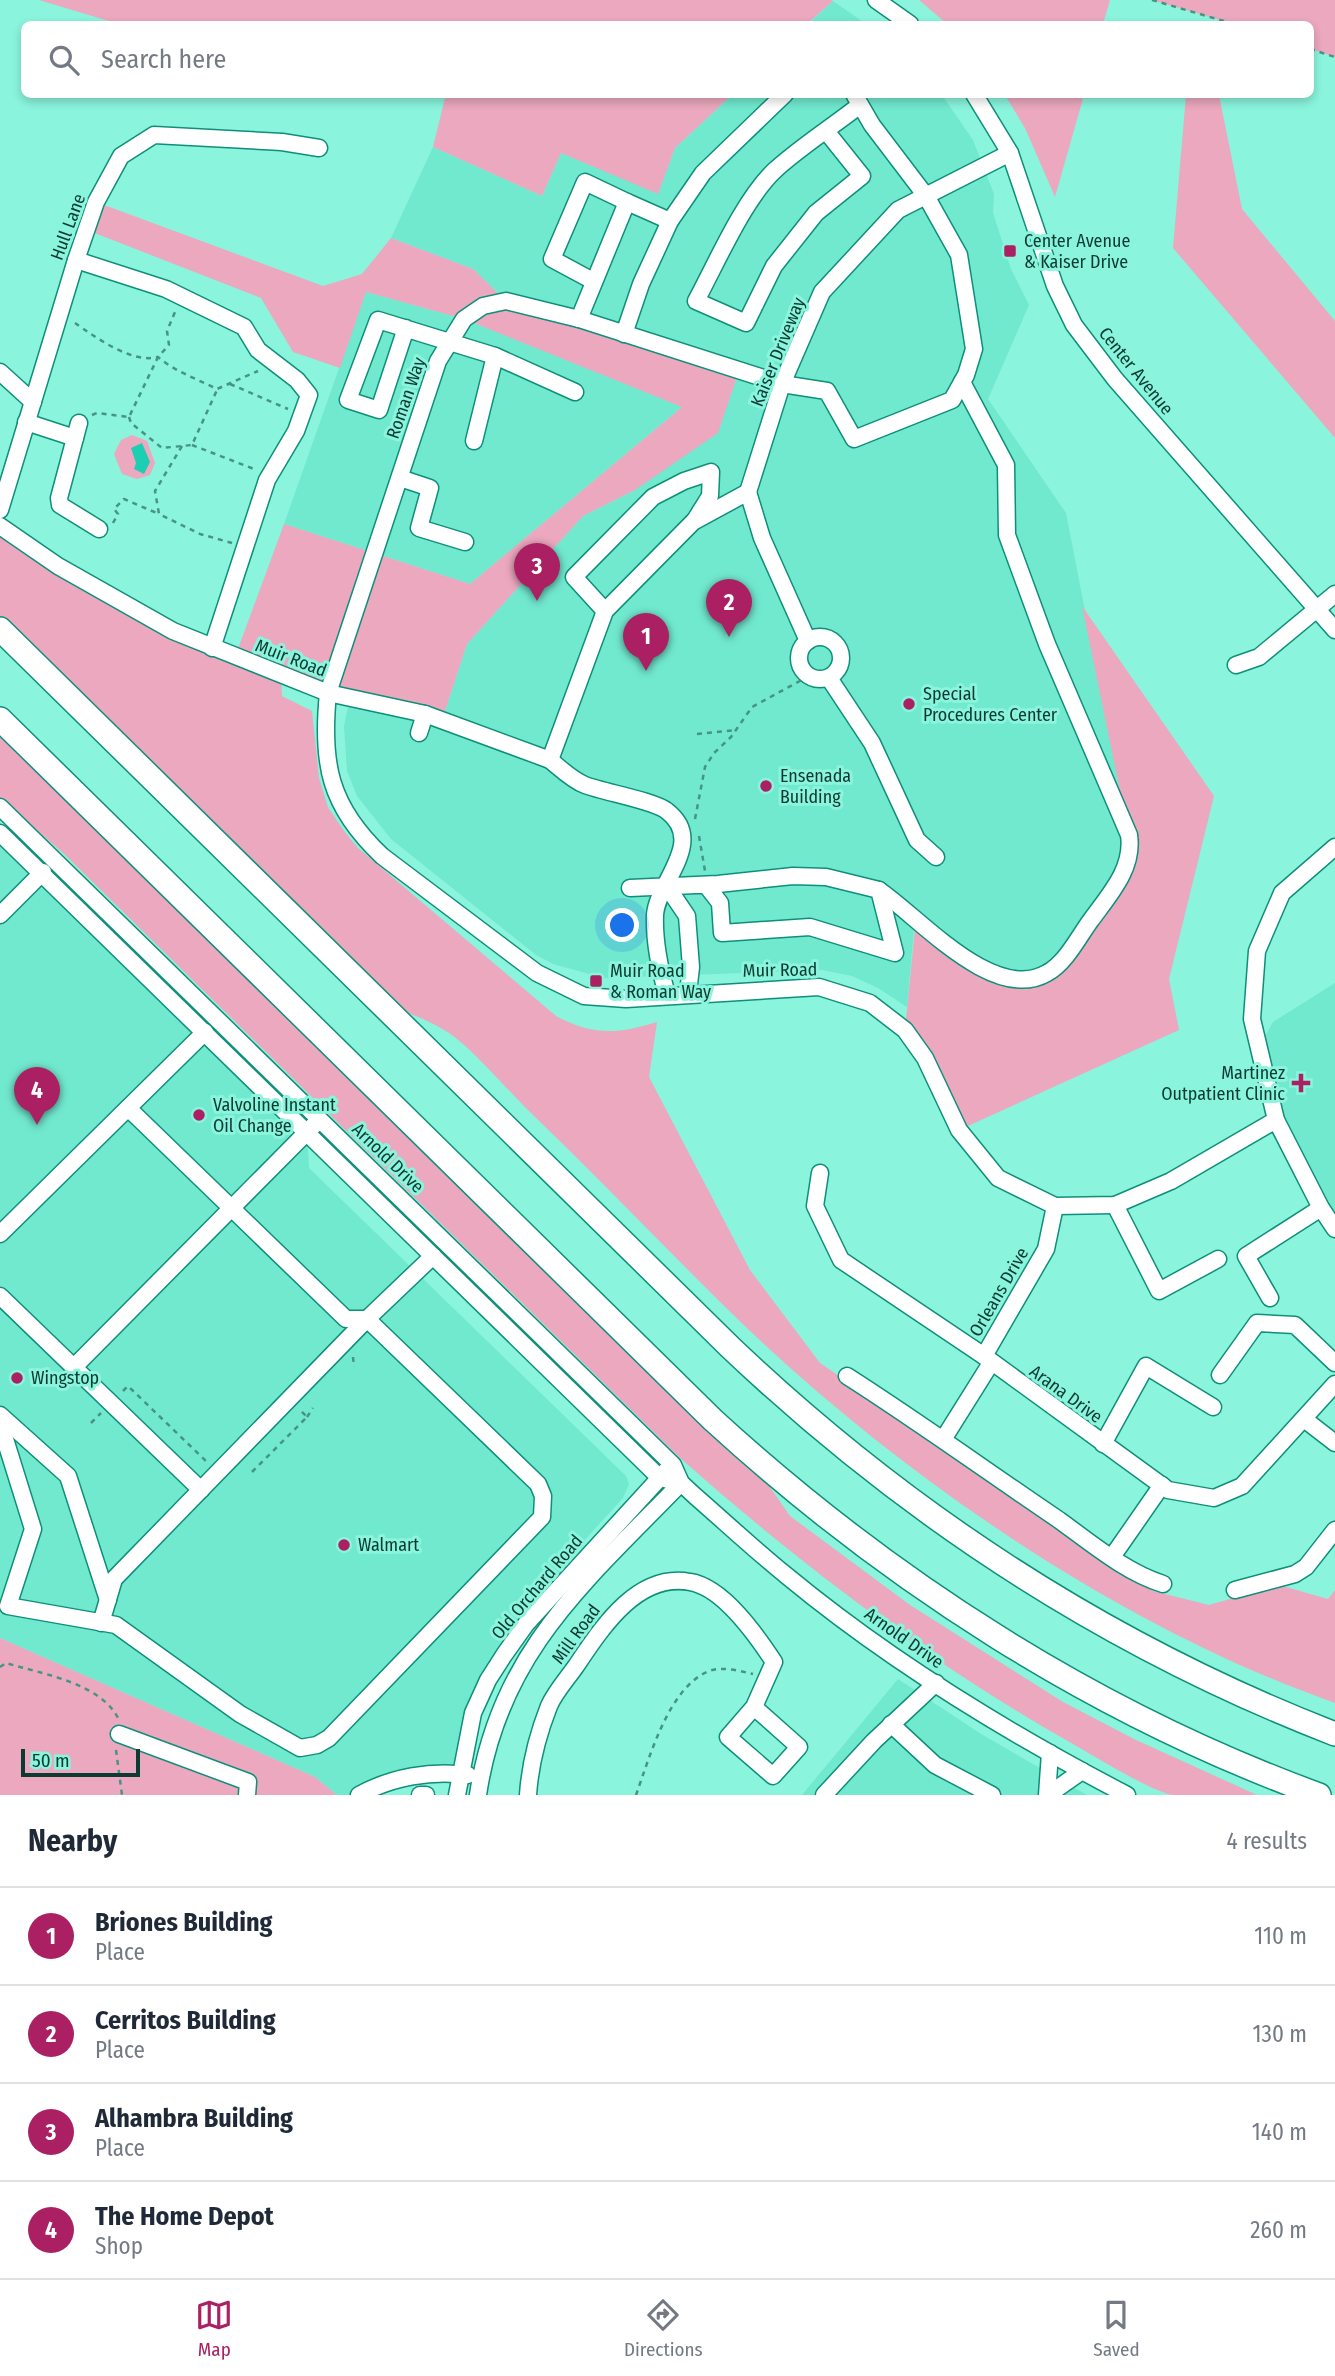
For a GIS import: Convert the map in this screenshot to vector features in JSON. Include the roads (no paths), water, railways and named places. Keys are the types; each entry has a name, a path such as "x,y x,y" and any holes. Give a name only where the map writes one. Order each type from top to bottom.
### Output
{"highway":[{"path":"0,629 731,1348 842,1446 948,1528 1081,1613 1177,1665 1335,1734"},
{"path":"0,719 713,1420 797,1493 914,1582 1046,1666 1176,1734 1319,1795"}],"street":[{"path":"876,0 906,21"},
{"path":"624,334 641,284 670,221 703,173 781,98"},
{"name":"Center Avenue","path":"976,98 1010,153 1055,286 1074,325 1115,379 1335,631"},
{"path":"630,888 668,894 706,885 804,876 826,877 879,890 978,968 1000,978 1034,978 1047,974 1059,963 1113,889 1130,859 1129,835 1047,643 1007,535 1006,466 962,382 974,349 959,255 926,196 857,100 826,131 773,172 741,218 696,300 747,323 774,265 816,213 862,176 826,131"},
{"name":"Hull Lane","path":"0,510 76,260 96,202 121,156 154,135 282,142 319,148"},
{"name":"Kaiser Driveway","path":"748,492 782,384 822,292 898,210 1010,153"},
{"path":"593,281 552,259 584,182 670,221"},
{"path":"579,319 627,202"},
{"path":"76,260 181,296 244,327 258,350 309,395 296,431 267,480 212,648"},
{"name":"Roman Way","path":"328,693 438,361 464,318 483,306 506,301 579,319 782,384 827,391 854,439 952,400 962,382"},
{"path":"406,328 379,410 348,400 378,320 406,328 450,341 495,356 575,392"},
{"path":"474,441 495,356"},
{"path":"0,372 33,402"},
{"path":"26,422 77,430 59,488 60,505 99,529"},
{"path":"550,760 605,611 694,522 710,495 712,472 684,481 653,497 574,577 605,611"},
{"path":"400,478 430,488 419,528 465,542"},
{"path":"694,522 748,492 762,538 808,641"},
{"name":"Muir Road","path":"0,526 58,566 173,631 328,693 324,732 327,762 334,793 354,827 382,856 556,984 584,996 608,999 819,987 870,1003 905,1030 925,1058 959,1130 998,1178 1055,1206 1115,1205 1171,1181 1276,1120"},
{"path":"1236,665 1259,657 1335,594"},
{"path":"821,637 839,649 841,662 829,677 809,676 799,659 808,641 821,637"},
{"path":"829,677 872,743 917,840 936,857"},
{"path":"328,693 425,714 550,760 581,784 667,810 680,828 682,844 668,894 655,913 667,995"},
{"path":"419,733 425,714"},
{"name":"Arnold Drive","path":"0,807 673,1465 681,1483 787,1577 936,1684 1050,1753 1127,1795"},
{"path":"0,832 660,1478"},
{"path":"1335,847 1282,893 1257,951 1252,1019 1276,1120 1321,1208 1335,1229"},
{"path":"0,915 43,872"},
{"path":"706,885 720,904 722,933 810,927 895,953 879,890"},
{"path":"668,894 688,993"},
{"path":"0,1234 205,1032"},
{"path":"0,1423 33,1529 8,1606 116,1625 240,1714 300,1748 317,1745 329,1738 542,1517 543,1496 538,1484 367,1319 346,1320 128,1108"},
{"path":"74,1367 321,1119"},
{"name":"Arana Drive","path":"821,1172 815,1206 841,1260 988,1360 1168,1490 1214,1498 1242,1486 1335,1384"},
{"path":"1115,1205 1158,1291 1218,1259"},
{"name":"Orleans Drive","path":"944,1438 1046,1249 1055,1206"},
{"path":"1270,1298 1247,1256 1321,1208"},
{"path":"101,1623 114,1579 367,1319 433,1256"},
{"path":"0,1296 201,1490"},
{"path":"1220,1375 1257,1323 1296,1325 1335,1363"},
{"path":"1103,1444 1146,1367 1213,1407"},
{"path":"847,1376 944,1438 1112,1557 1149,1580 1163,1584"},
{"path":"0,1415 68,1476 108,1600"},
{"path":"1304,1419 1335,1443"},
{"name":"Old Orchard Road","path":"457,1795 473,1713 488,1680 504,1655 534,1615 673,1465"},
{"name":"Arnold Drive","path":"660,1478 681,1483"},
{"name":"Old Orchard Road","path":"478,1795 497,1716 529,1651 563,1607 681,1483"},
{"path":"1112,1557 1161,1485"},
{"path":"1235,1590 1295,1574 1306,1567 1335,1530"},
{"name":"Mill Road","path":"528,1795 530,1771 550,1704 612,1614 653,1586 689,1581 706,1588 752,1627 774,1662 754,1707 728,1737 773,1776 799,1747 754,1707"},
{"path":"824,1795 891,1724 936,1684"},
{"path":"891,1724 935,1765 992,1795"},
{"path":"119,1734 248,1782 247,1795"},
{"path":"1047,1795 1050,1753"},
{"path":"1047,1795 1082,1771"},
{"path":"359,1795 386,1783 422,1774 481,1777"},
{"path":"420,1795 426,1795"}],"place":[{"name":"Center Avenue & Kaiser Drive","path":"1010,251"},
{"name":"Alhambra Building","path":"537,601"},
{"name":"Cerritos Building","path":"729,637"},
{"name":"Briones Building","path":"646,671"},
{"name":"Special Procedures Center","path":"909,704"},
{"name":"Ensenada Building","path":"766,786"},
{"name":"Muir Road & Roman Way","path":"596,981"},
{"name":"Martinez Outpatient Clinic","path":"1301,1083"},
{"name":"Valvoline Instant Oil Change","path":"199,1115"},
{"name":"The Home Depot","path":"37,1125"},
{"name":"Wingstop","path":"17,1378"},
{"name":"Walmart","path":"344,1545"}]}
